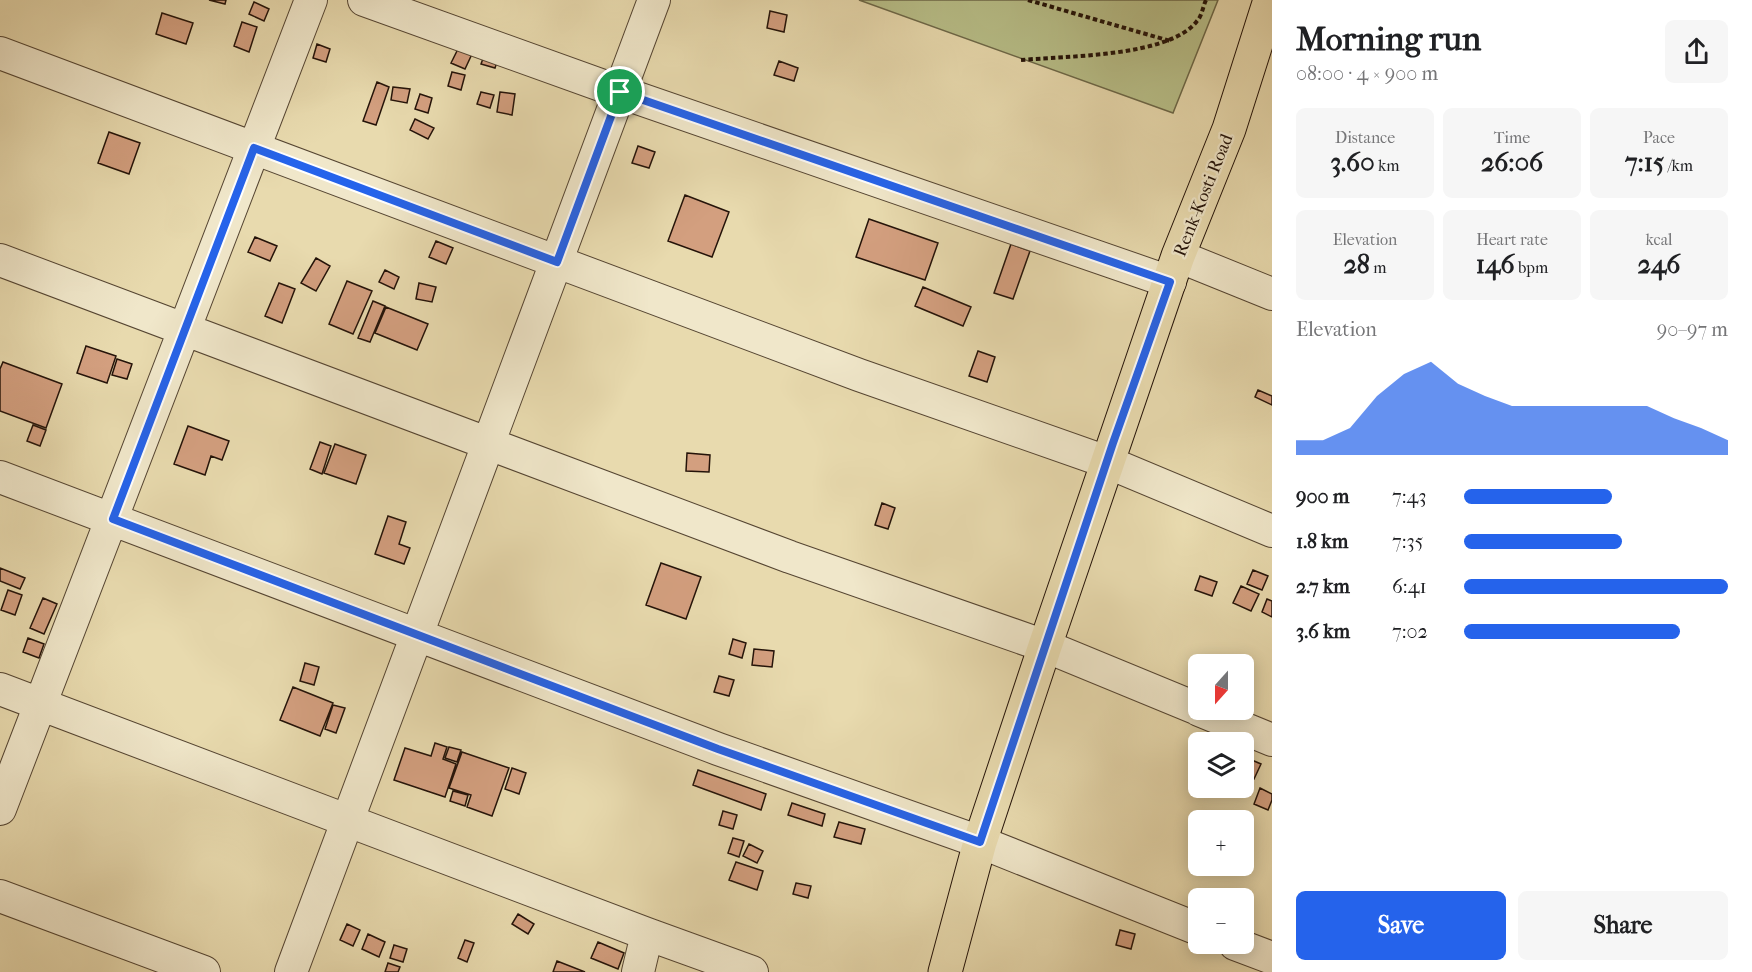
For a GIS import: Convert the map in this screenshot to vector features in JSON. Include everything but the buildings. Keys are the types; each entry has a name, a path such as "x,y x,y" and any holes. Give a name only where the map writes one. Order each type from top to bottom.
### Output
{"main road":[{"name":"Renk-Kosti Road","path":"945,972 980,842 1045,646 1174,269 1229,129 1270,0"}],"street":[{"path":"0,809 311,0"},
{"path":"364,0 620,92 1174,269 1272,294"},
{"path":"291,972 654,0"},
{"path":"0,53 859,375 1107,462 1272,531"},
{"path":"0,260 790,556 1045,646 1188,704"},
{"path":"0,477 718,749 980,842 1188,925"},
{"path":"0,688 647,934 753,972"},
{"path":"1225,720 1272,740"},
{"path":"0,896 204,972"},
{"path":"638,972 647,934"},
{"path":"1254,951 1272,958"}],"path":[{"path":"1028,0 1171,42"},
{"path":"1021,60 1133,51 1171,42 1198,21 1206,0"}],"green space":[{"path":"859,0 1218,0 1173,113"}],"route":[{"path":"620,92 1170,282 1113,443 980,842 718,749 113,519 254,148 557,262 620,92"}]}
